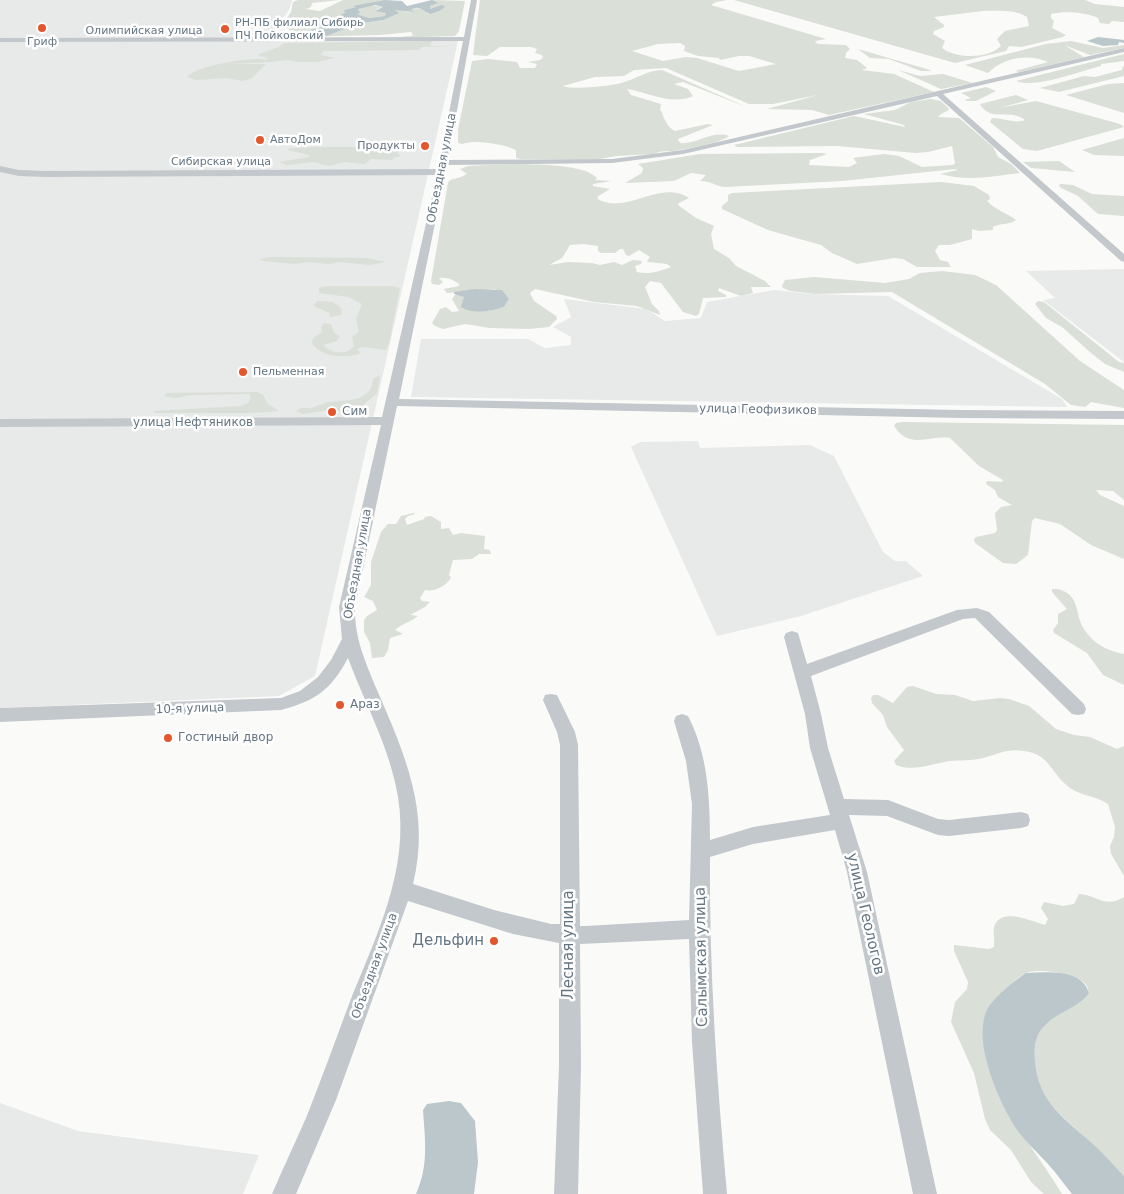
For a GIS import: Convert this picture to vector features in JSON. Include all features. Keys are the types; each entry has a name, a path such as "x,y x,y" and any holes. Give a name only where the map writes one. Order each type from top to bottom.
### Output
{"street":[{"name":"Объездная улица","path":"284,1194 328,1091 402,890 409,854 411,834 402,772 349,640 347,607 443,167 474,0"},
{"name":"Олимпийская улица","path":"0,40 184,42 467,39"},
{"name":"Сибирская улица","path":"0,170 38,174 443,167 582,162 652,157 716,146 1124,50"},
{"path":"938,93 1124,259"},
{"name":"улица Геофизиков","path":"392,402 950,414 1124,415"},
{"name":"улица Нефтяников","path":"0,423 387,421"},
{"path":"803,672 962,614 977,613 984,616 1078,708"},
{"name":"улица Геологов","path":"792,637 803,672 819,748 857,872 925,1194"},
{"name":"10-я улица","path":"0,715 281,704 302,698 323,684 337,666 349,640"},
{"name":"Лесная улица","path":"551,700 566,732 569,745 568,934 570,1066 566,1194"},
{"name":"Салымская улица","path":"682,721 697,768 701,804 702,852 699,929 704,1042 715,1194"},
{"path":"702,852 725,842 840,814 888,808 938,827 949,828 1021,820"},
{"path":"402,890 527,928 568,934 699,929"}],"shaded area":[{"path":"0,0 292,0 289,10 276,28 285,30 282,42 458,41 315,676 279,696 0,708"},
{"path":"298,0 339,0 312,3 311,7 306,9 320,11 343,0 385,0 344,10 346,13 342,17 341,22 305,32 298,37 288,37 290,30 281,26 291,12 293,2"},
{"path":"385,0 402,1 407,6 432,0 438,3 430,6 430,9 442,5 445,7 430,14 419,8 411,10 415,12 395,10 399,13 383,20 356,24 327,36 323,33 314,37 296,36 307,31 341,22 343,19 340,15 345,13 344,10 356,7 353,6","holes":["375,5 383,7 375,11 386,13 385,16 369,18 357,14 360,13 358,9"]},
{"path":"432,0 465,1 459,31 455,36 388,38 411,36 413,35 411,32 380,35 303,37 328,35 356,24 382,20 394,10 409,7 402,11 414,12 410,10 414,8 425,9 428,14 439,11 434,8 430,9 430,6 437,3"},
{"path":"480,0 727,0 711,5 826,39 815,42 818,44 846,45 850,49 846,53 845,58 857,60 867,68 862,70 894,74 934,92 829,115 812,110 767,109 818,95 773,104 749,104 666,68 634,70 624,76 595,77 563,86 582,88 616,84 662,70 749,108 683,82 674,84 688,89 693,96 677,100 627,89 631,95 661,104 660,110 665,120 675,131 708,124 713,125 678,139 680,143 692,142 716,135 729,136 725,139 703,145 654,154 616,156 600,159 520,159 516,158 516,150 504,146 481,142 458,143 458,130 472,61 488,59 517,62 520,68 535,68 537,64 528,62 540,60 543,57 535,53 537,49 531,47 500,47 487,56 473,55","holes":["680,43 685,46 684,51 698,56 719,58 720,60 749,56 776,64 739,71 697,58 686,57 663,61 632,51 658,44"]},
{"path":"734,0 1085,0 1095,4 1124,7 1124,22 1112,21 1109,24 1100,23 1098,18 1081,13 1051,14 1051,18 1054,21 1052,28 1066,35 1063,37 1021,47 1009,46 1006,51 955,63","holes":["983,11 1022,14 1027,17 1029,26 1005,31 997,39 1001,46 988,53 963,56 948,52 942,48 945,41 933,34 934,31 944,27 944,25 934,17"]},
{"path":"370,5 382,7 375,10 387,13 385,16 369,18 357,14 358,9"},
{"path":"1098,37 1124,40 1124,43 1119,42 1118,45 1103,46 1087,41"},
{"path":"432,41 431,46 445,46 423,47 418,50 323,51 321,55 335,58 317,62 286,60 229,64 266,64 252,78 243,81 226,78 196,80 187,77 201,69 225,63 251,59 268,60 257,55 279,47 284,43"},
{"path":"1071,41 1103,48 1124,45 1124,48 1090,55 1064,45 1084,57 1020,72 1015,71 1048,62 1032,58 1016,58 1001,64 988,73 965,65 1046,44"},
{"path":"858,49 931,71 921,71 889,59 870,58"},
{"path":"1124,54 1124,61 1101,64 1101,66 1046,81 1024,83 1016,81"},
{"path":"1123,66 1124,76 1059,92 1040,88 1084,76 1095,77 1122,70"},
{"path":"898,70 920,76 943,74 973,83 941,89"},
{"path":"1124,83 1124,113 1066,95 1108,84"},
{"path":"986,87 996,91 976,101 965,100 971,98 961,93"},
{"path":"1016,95 1028,100 999,108 1036,101 1120,124 1124,127 1037,151 1023,149 990,122 992,118 1025,120 1013,115 990,113 984,110 980,104"},
{"path":"931,99 941,101 949,109 938,117 959,118 993,147 998,157 1011,164 1020,173 971,178 940,174 958,170 955,169 842,181 725,187 700,181 706,175 691,173 674,181 625,183 642,173 643,168 638,164 700,154 822,153 827,154 810,160 809,165 849,167 857,163 853,158 884,154 899,156 922,167 953,165 955,163 952,146 916,153 837,146 737,147 734,145 854,116 905,127 904,125 864,114 895,110 911,102"},
{"path":"1124,138 1124,156 1094,155 1082,150"},
{"path":"363,147 371,150 398,151 398,154 401,156 395,157 392,160 371,159 365,164 344,162 329,166 314,162 287,165 279,162 309,157 309,155 287,150 290,148"},
{"path":"1059,161 1075,172 1031,168 1023,162"},
{"path":"516,164 573,168 587,172 597,178 595,180 612,181 593,184 593,186 610,189 597,197 599,200 610,203 633,201 667,192 678,193 689,198 678,205 696,218 714,226 711,234 714,249 729,258 736,266 765,281 771,287 751,287 753,293 741,296 719,288 718,291 726,295 726,297 703,298 699,314 696,316 683,312 661,283 650,281 645,287 652,304 659,311 660,315 637,306 594,302 535,289 530,293 534,301 556,316 557,319 549,327 529,329 490,328 465,324 443,329 435,326 432,323 440,309 446,307 452,312 459,311 452,299 455,295 463,295 464,299 489,311 504,307 509,299 495,289 447,293 444,289 459,286 459,284 447,278 439,278 443,282 439,285 432,284 448,183 450,180 467,174 460,169 468,166","holes":["570,245 598,246 598,251 601,253 615,253 623,249 626,255 629,256 639,250 650,257 648,262 667,264 671,267 646,273 637,272 635,266 641,264 642,261 633,260 622,265 614,262 600,265 568,262 549,265 562,258"]},
{"path":"941,182 974,186 989,195 990,199 987,201 990,204 1016,220 993,227 993,230 979,231 972,229 972,239 950,245 939,245 935,251 940,260 948,262 951,267 917,267 903,259 894,258 857,264 832,253 821,245 768,230 722,209 722,206 728,201 728,195 732,193"},
{"path":"1060,184 1073,185 1092,194 1124,196 1124,216 1098,214 1078,196 1061,188"},
{"path":"271,257 367,258 385,262 370,265 339,262 329,264 307,262 295,264 259,259"},
{"path":"1124,269 1124,362 1043,300 1055,298 1026,271"},
{"path":"942,271 975,275 996,285 1080,361 1124,390 1124,408 1091,402 1085,407 1071,405 1045,384 892,292 815,294 790,291 782,286 785,280 814,277 885,283 909,279 920,273"},
{"path":"328,286 392,286 400,288 389,344 386,350 362,347 357,349 360,352 359,354 333,356 316,348 312,343 313,338 322,332 321,327 324,323 331,324 334,333 340,336 337,341 323,345 330,350 343,352 351,349 354,346 352,337 359,332 356,319 362,304 348,297 319,293 319,288"},
{"path":"475,289 502,290 509,299 504,307 488,311 476,312 461,307 464,297 454,294 454,292"},
{"path":"774,290 810,294 888,296 1062,399 1067,407 411,397 421,339 528,339 545,348 571,345 571,337 553,327 571,317 564,299 646,309 665,321 701,318 707,302"},
{"path":"317,301 333,302 341,308 342,315 329,317 330,313 313,306"},
{"path":"1038,301 1044,302 1119,362 1124,363 1124,372 1105,364 1062,327 1046,318 1035,304"},
{"path":"378,376 380,377 377,393 361,407 344,412 330,410 303,414 296,411 327,402 351,400 363,396 372,387 373,379"},
{"path":"257,392 263,395 268,404 279,411 252,413 157,413 153,411 241,406 248,403 251,398 249,394 191,395 176,398 164,396 167,393"},
{"path":"896,423 1124,425 1124,500 1113,491 1096,490 1100,495 1124,506 1124,559 1091,545 1060,524 1035,518 1032,521 1028,555 1016,564 1003,563 975,543 974,539 995,533 997,530 995,513 1001,507 1012,505 998,497 995,490 986,484 987,481 1002,482 1003,480 979,466 950,438 913,440 906,438 894,426"},
{"path":"698,441 700,448 810,445 834,456 883,552 895,561 906,561 923,576 801,616 717,636 631,447 640,442"},
{"path":"414,513 405,519 407,525 431,516 441,522 441,529 449,528 453,535 461,533 485,536 484,549 490,550 491,554 479,554 472,559 453,560 449,581 436,589 425,590 420,598 422,601 430,602 411,615 418,616 395,630 403,634 390,638 388,650 384,657 372,658 370,643 364,632 364,620 377,610 373,601 364,597 371,585 371,562 381,532 388,524 396,524 401,516"},
{"path":"1052,589 1057,589 1070,595 1076,605 1084,629 1096,643 1112,651 1124,654 1124,685 1103,675 1087,653 1054,633 1053,630 1058,623 1058,614 1067,609 1052,592"},
{"path":"913,686 936,694 955,695 973,701 1009,699 1029,706 1056,729 1074,735 1090,737 1117,749 1124,746 1124,876 1111,854 1110,846 1114,837 1115,827 1108,804 1070,788 1045,760 1033,753 1013,750 979,759 949,761 916,768 896,765 894,761 904,750 887,727 883,715 872,703 871,698 873,695 878,695 893,703 907,687"},
{"path":"1079,894 1106,902 1124,897 1124,1176 1052,1106 1040,1086 1037,1073 1035,1049 1039,1033 1051,1020 1085,998 1089,993 1087,986 1076,978 1058,973 1039,971 1026,973 1013,982 992,1005 986,1015 983,1027 988,1065 995,1085 1015,1123 1062,1194 1044,1194 1031,1182 1011,1150 990,1130 985,1119 974,1073 951,1022 955,1002 967,989 968,982 954,951 954,945 989,949 994,947 994,927 1003,917 1017,917 1045,925 1048,919 1041,908 1044,902 1063,906 1074,904"},
{"path":"1053,972 1071,975 1085,985 1089,993 1079,1003 1051,1020 1039,1033 1035,1049 1037,1074 1047,1099 1055,1109 1099,1149 1124,1176 1124,1194 1072,1194 1017,1130 1003,1104 985,1055 983,1023 987,1010 994,1000 1026,973"},
{"path":"449,1101 461,1103 475,1121 478,1162 474,1194 416,1194 423,1173 424,1163 423,1110 427,1104"},
{"path":"0,1103 78,1131 259,1155 243,1194 0,1194"}],"place":[{"name":"Гриф","path":"42,28"},
{"name":"РН-ПБ филиал Сибирь ПЧ Пойковский","path":"225,29"},
{"name":"АвтоДом","path":"260,140"},
{"name":"Продукты","path":"425,146"},
{"name":"Пельменная","path":"243,372"},
{"name":"Сим","path":"332,412"},
{"name":"Араз","path":"340,705"},
{"name":"Гостиный двор","path":"168,738"},
{"name":"Дельфин","path":"494,941"}]}
